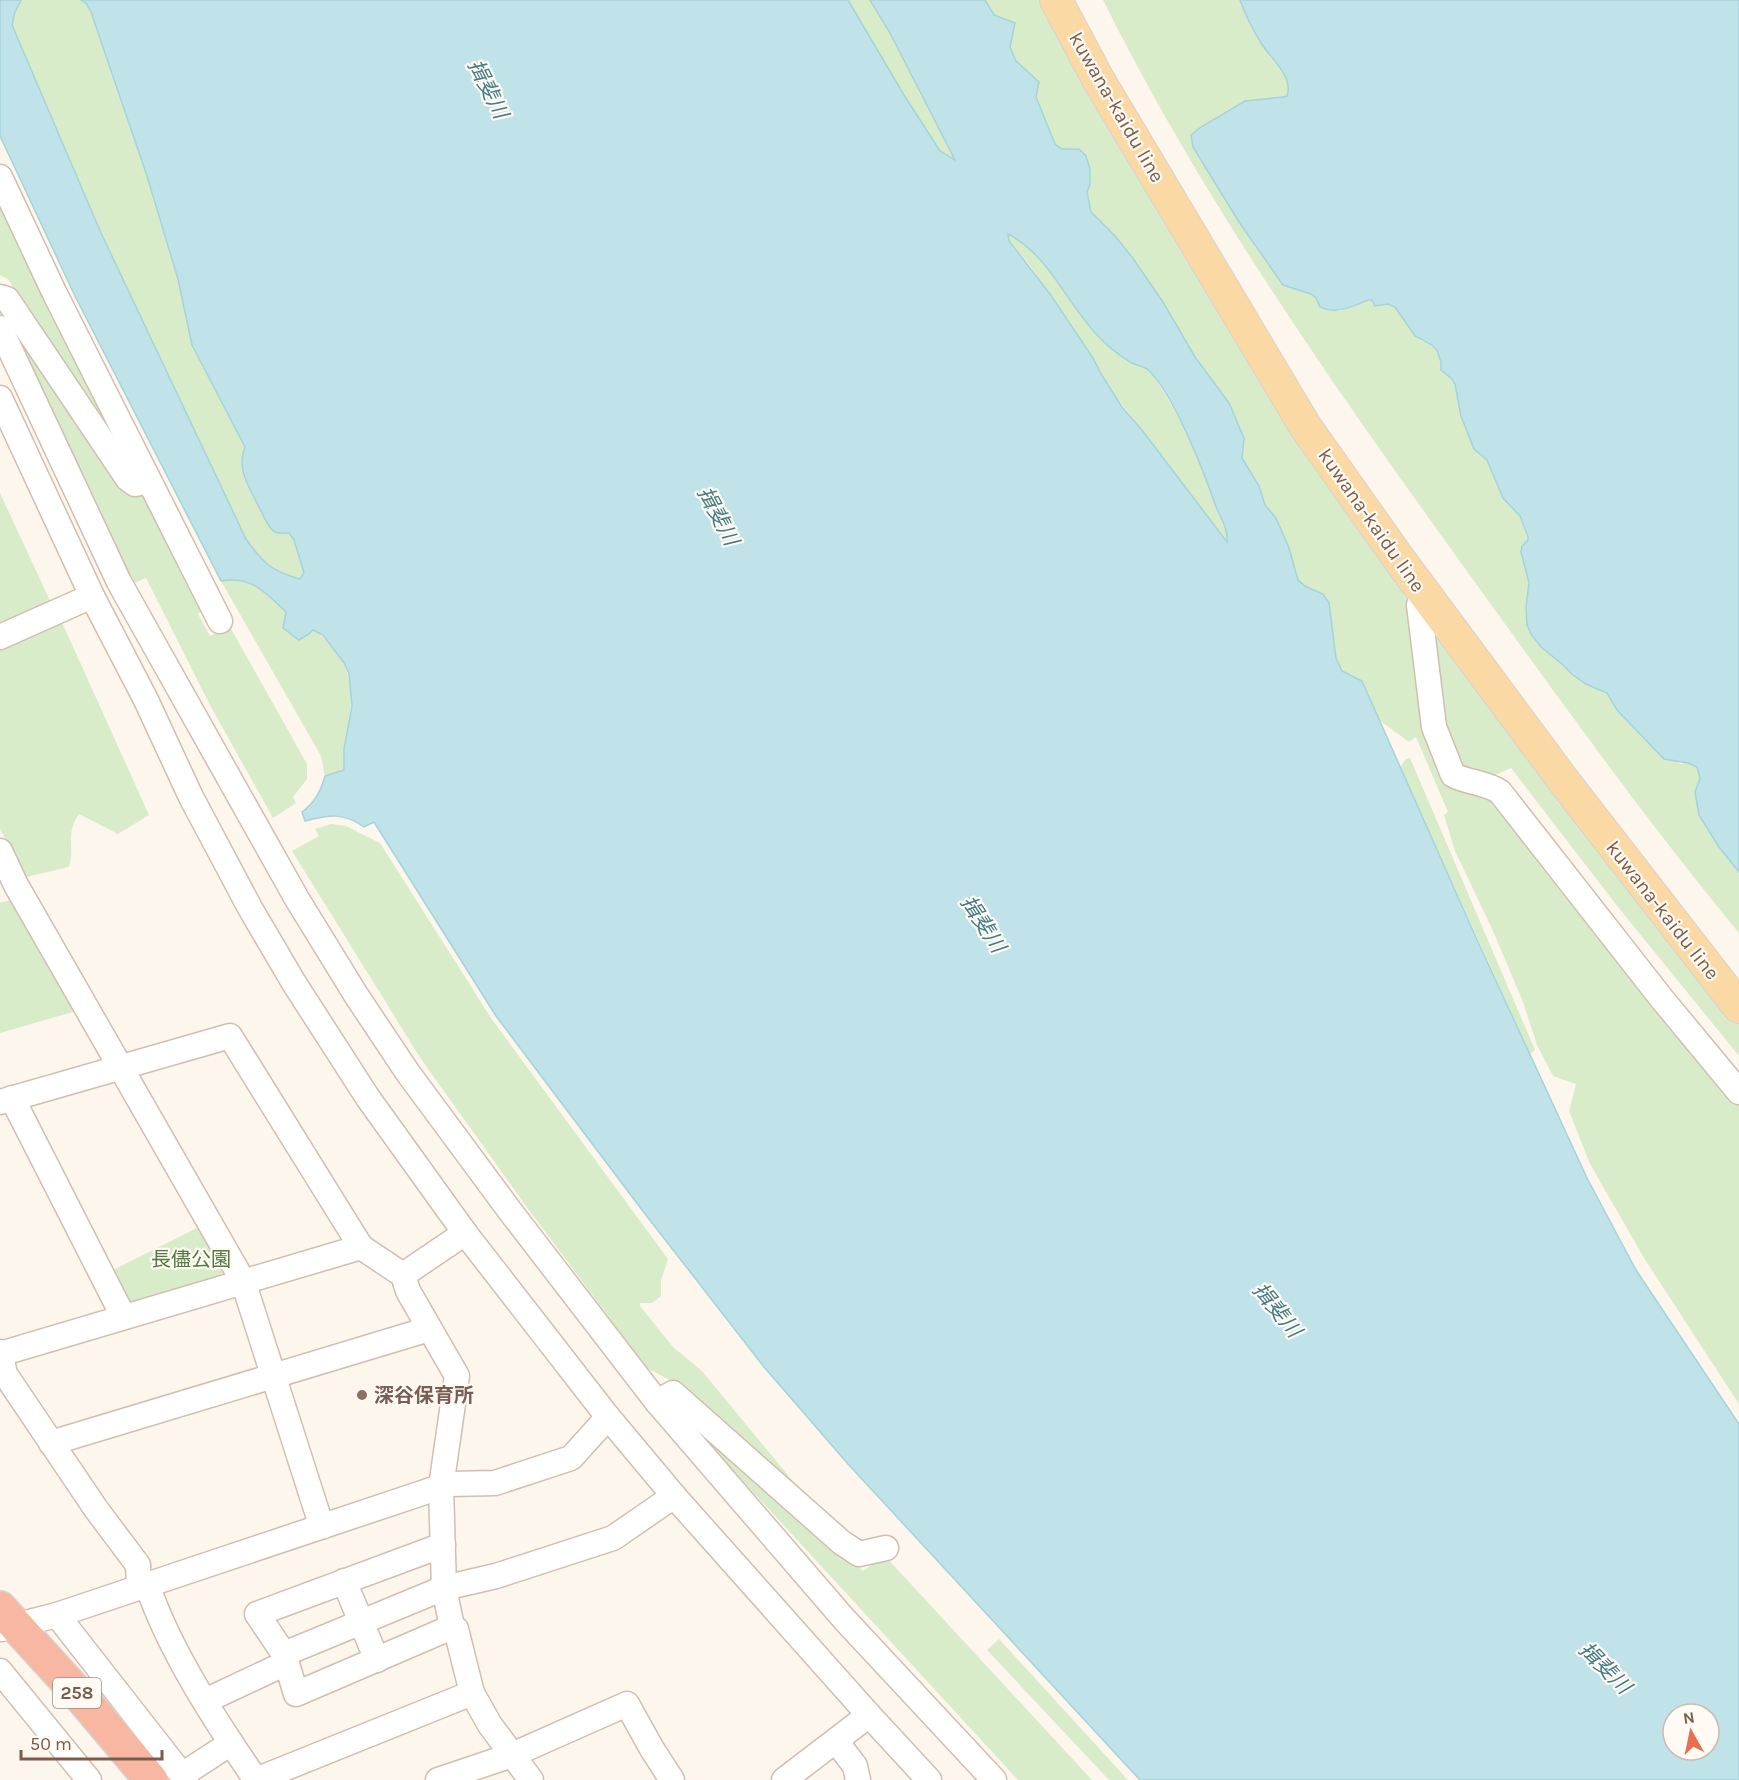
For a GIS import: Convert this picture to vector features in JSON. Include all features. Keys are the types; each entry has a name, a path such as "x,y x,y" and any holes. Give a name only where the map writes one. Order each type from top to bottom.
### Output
{"highway":[{"name":"258","path":"4,1625 173,1778"},
{"name":"258","path":"4,1625 125,1780"}],"main road":[{"name":"kuwana-kaidu line","path":"1056,0 1098,80 1305,426 1427,597 1566,784 1739,1007"}],"street":[{"path":"0,177 54,291 220,621"},
{"path":"0,297 7,299 128,479 135,484 149,481"},
{"path":"0,328 119,582 303,909 408,1073 510,1211 657,1402 844,1619 994,1780"},
{"path":"0,398 92,596 146,700 191,797 261,927 368,1098 465,1233 609,1417 674,1496 929,1780"},
{"path":"0,637 92,596"},
{"path":"1427,597 1419,605 1434,728 1453,775 1464,781 1492,787 1500,792 1662,999 1739,1092"},
{"path":"0,851 8,888 120,1067 243,1281 272,1376 318,1515 324,1526"},
{"path":"123,1316 6,1100 230,1036 361,1247 403,1275 408,1291 457,1376 441,1487 444,1588 452,1627 456,1629 472,1693 490,1725 531,1780"},
{"path":"403,1275 465,1233"},
{"path":"361,1247 0,1353 5,1374 96,1509 138,1566 143,1585 165,1630 205,1701 256,1780 472,1693"},
{"path":"51,1443 429,1329"},
{"path":"657,1402 673,1393 841,1542 859,1554 886,1548"},
{"path":"4,1625 57,1614 449,1484 495,1483 571,1458 609,1417"},
{"path":"205,1701 362,1622 444,1588 496,1576 613,1538 674,1496"},
{"path":"443,1545 257,1614 285,1659 296,1694 452,1627"},
{"path":"344,1581 377,1660"},
{"path":"57,1614 173,1778 231,1743"},
{"path":"0,1671 88,1780"},
{"path":"438,1780 512,1755 627,1704 672,1780"},
{"path":"783,1780 869,1715"},
{"path":"836,1741 855,1766 858,1780"}],"green space":[{"path":"21,0 81,0 86,3 91,12 147,176 178,279 192,345 245,447 242,469 250,492 276,533 289,533 294,540 304,574 301,579 313,630 320,634 336,652 349,680 351,695 344,770 325,776 321,756 221,581 75,296 0,136 0,101 55,126 12,25"},
{"path":"848,0 888,0 1156,380 1174,409 1197,456 1225,527 1227,543 1109,388 1093,358 1030,266 1009,241 957,160 940,151"},
{"path":"965,0 1042,0 1433,621 1739,1020 1739,1056 1618,907 1511,768 1495,775 1494,794 1739,1103 1739,1404 1644,1258 1590,1164 1569,1111 1576,1084 1553,1076 1537,1045 1523,1002 1493,931 1455,851 1444,815 1448,812 1416,737 1409,742 1379,720 1362,681 1342,671 1336,658 1329,603 1323,594 1305,586 1298,580 1289,548 1265,505"},
{"path":"1103,0 1240,0 1258,38 1284,74 1287,81 1287,96 1245,101 1201,127 1290,288 1312,295 1320,307 1341,311 1369,300 1372,300 1375,306 1388,304 1395,307 1420,340 1432,345 1455,384 1461,416 1474,449 1485,456 1503,498 1520,516 1528,540 1521,551 1529,583 1526,607 1527,625 1531,634 1541,647 1573,675 1586,684 1607,693 1617,710 1680,764 1687,763 1697,767 1700,778 1696,789 1739,872 1739,933 1594,747 1314,354 1224,216 1141,73"},
{"path":"0,192 136,470 30,319 9,280 0,275"},
{"path":"12,327 147,491 204,610 198,614 210,636 230,627 307,764 307,779 293,797 296,803 273,818 211,707 146,578 132,584"},
{"path":"0,493 51,603 0,626"},
{"path":"60,618 149,815 118,834 79,814 72,828 69,867 26,877 0,829 0,646"},
{"path":"1410,758 1535,1050 1530,1054 1400,767 1406,759"},
{"path":"331,824 346,826 380,843 491,1018 668,1259 661,1281 661,1296 652,1303 640,1303 640,1306 673,1347 702,1371 834,1531 675,1383 647,1368 526,1206 421,1059 292,851 319,836 315,829"},
{"path":"14,899 76,1011 0,1033 0,903"},
{"name":"長儘公園","path":"203,1225 227,1265 220,1278 134,1303 122,1299 109,1272"},
{"path":"685,1418 830,1539 863,1571 885,1556 1092,1780 1018,1780"},
{"path":"999,1639 1128,1780 1109,1780 987,1650"}],"water":[{"name":"揖斐川","path":"0,0 21,0 12,25 101,233 246,539 268,565 300,579 304,573 294,540 289,533 273,531 266,521 243,472 242,456 245,447 192,345 178,279 147,176 91,12 86,3 81,0 848,0 940,151 955,160 890,33 870,0 985,0 994,15 1015,23 1010,47 1016,61 1039,82 1036,97 1055,144 1062,149 1079,149 1086,156 1090,169 1090,184 1087,192 1091,212 1132,257 1163,302 1195,357 1229,403 1244,438 1242,458 1259,486 1265,505 1276,518 1289,548 1298,580 1305,586 1323,594 1329,603 1336,658 1342,671 1362,681 1478,942 1587,1178 1636,1270 1739,1424 1739,1780 1140,1780 848,1464 764,1367 496,1016 374,822 364,827 349,819 336,816 305,821 302,812 317,796 325,776 344,770 344,749 352,706 349,674 344,663 323,635 313,630 299,640 283,628 286,612 264,592 250,583 221,581 75,296 0,136","holes":["1008,234 1022,243 1046,267 1102,340 1130,362 1147,369 1167,394 1195,453 1225,527 1227,542 1122,407 1093,358 1050,294 1009,241"]},
{"path":"1240,0 1739,0 1739,872 1719,847 1699,815 1695,792 1700,778 1697,767 1664,759 1617,710 1607,693 1586,684 1573,675 1541,647 1531,634 1527,625 1526,607 1529,583 1521,552 1528,537 1520,516 1503,498 1487,460 1474,449 1461,416 1455,384 1441,370 1437,351 1432,345 1415,336 1395,307 1388,304 1375,306 1372,300 1369,300 1344,309 1326,309 1320,307 1316,298 1311,294 1283,285 1239,222 1193,147 1191,135 1245,101 1287,96 1287,81 1284,74 1258,38"}],"place":[{"name":"深谷保育所","path":"362,1395"}]}
